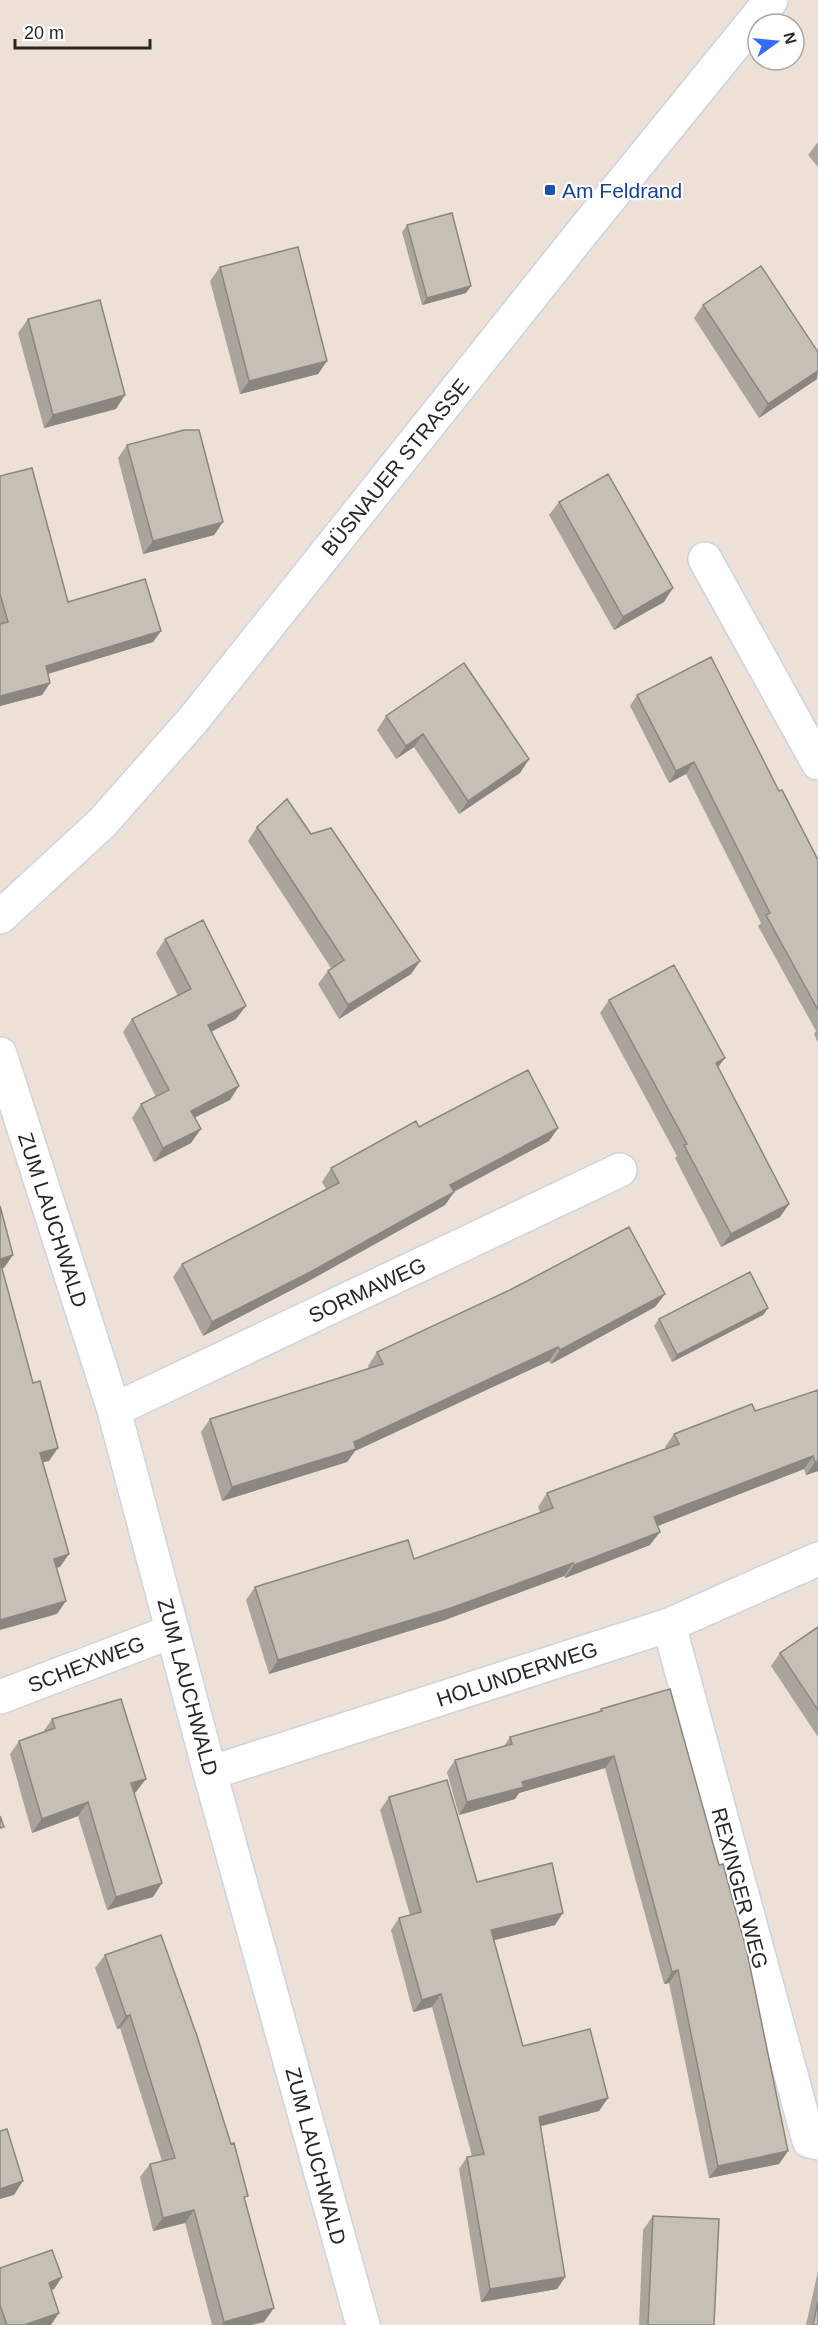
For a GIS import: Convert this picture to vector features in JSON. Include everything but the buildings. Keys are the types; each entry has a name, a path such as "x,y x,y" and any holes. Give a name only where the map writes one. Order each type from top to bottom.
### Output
{"street":[{"name":"BÜSNAUER STRASSE","path":"0,917 102,823 193,720 584,230 771,0"},
{"path":"705,559 818,763"},
{"name":"ZUM LAUCHWALD","path":"0,1054 114,1410 210,1773 363,2325"},
{"name":"SORMAWEG","path":"114,1410 620,1170"},
{"name":"HOLUNDERWEG","path":"210,1773 669,1625 818,1559"},
{"name":"REXINGER WEG","path":"669,1625 808,2141 818,2143"},
{"name":"SCHEXWEG","path":"0,1697 173,1631"}],"place":[{"name":"Am Feldrand","path":"550,190"}]}
